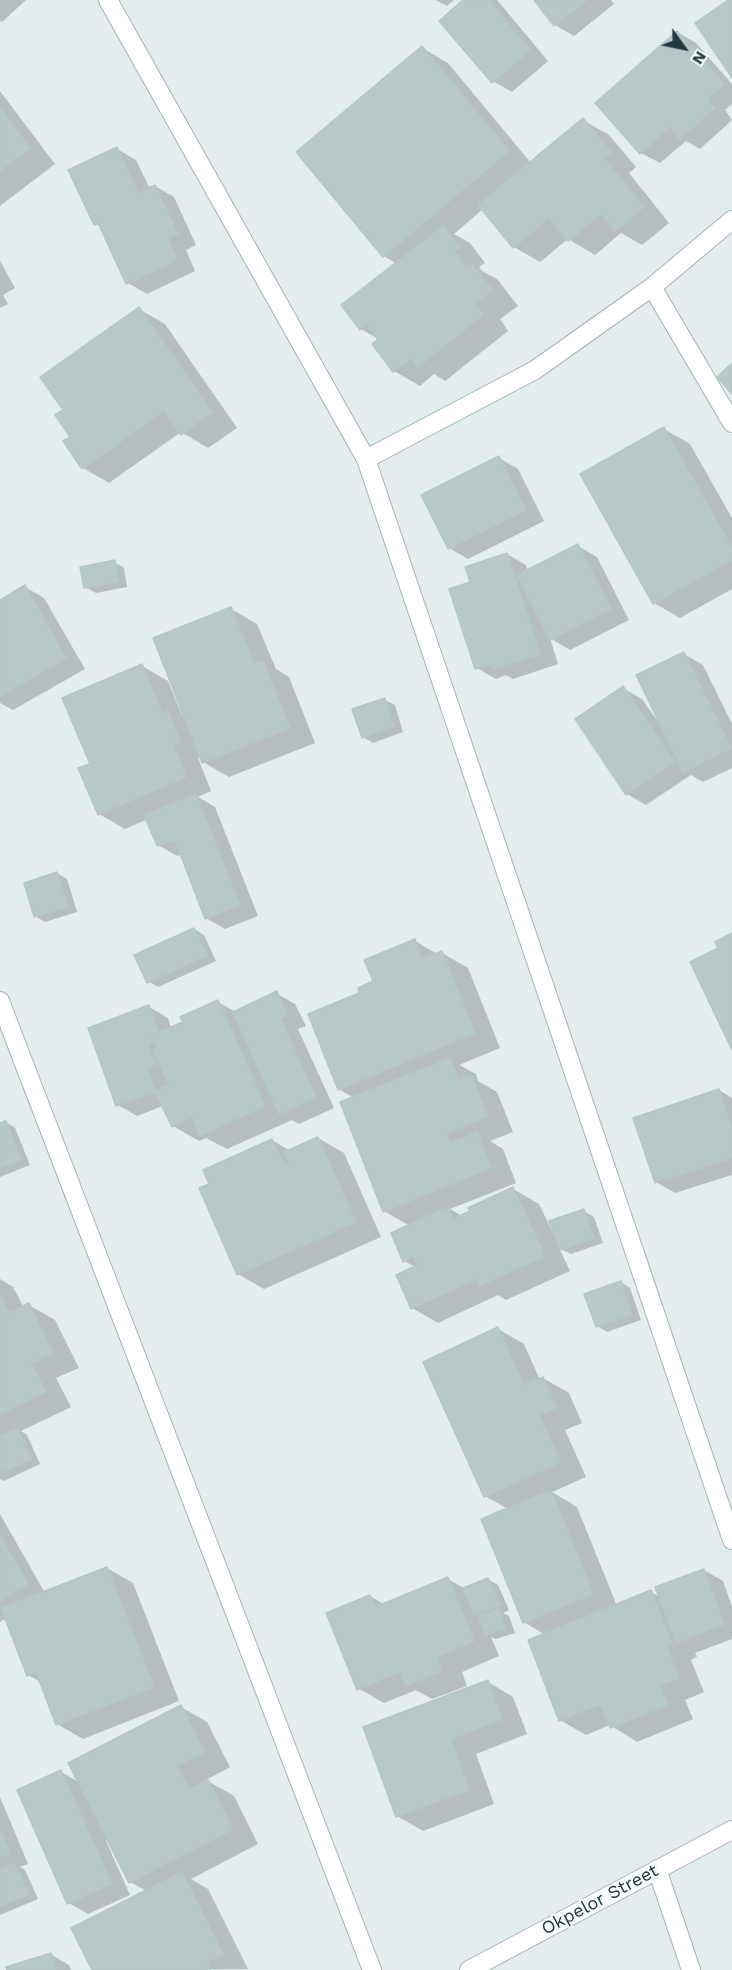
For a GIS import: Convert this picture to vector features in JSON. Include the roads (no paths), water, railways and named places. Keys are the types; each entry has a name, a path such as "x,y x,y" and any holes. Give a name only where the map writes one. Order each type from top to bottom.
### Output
{"street":[{"path":"108,0 366,459 732,1540"},
{"path":"366,459 535,369 652,287 732,220"},
{"path":"652,287 732,423"},
{"path":"0,1001 372,1970"},
{"name":"Okpelor Street","path":"469,1970 732,1830"},
{"path":"657,1869 691,1970"}]}
